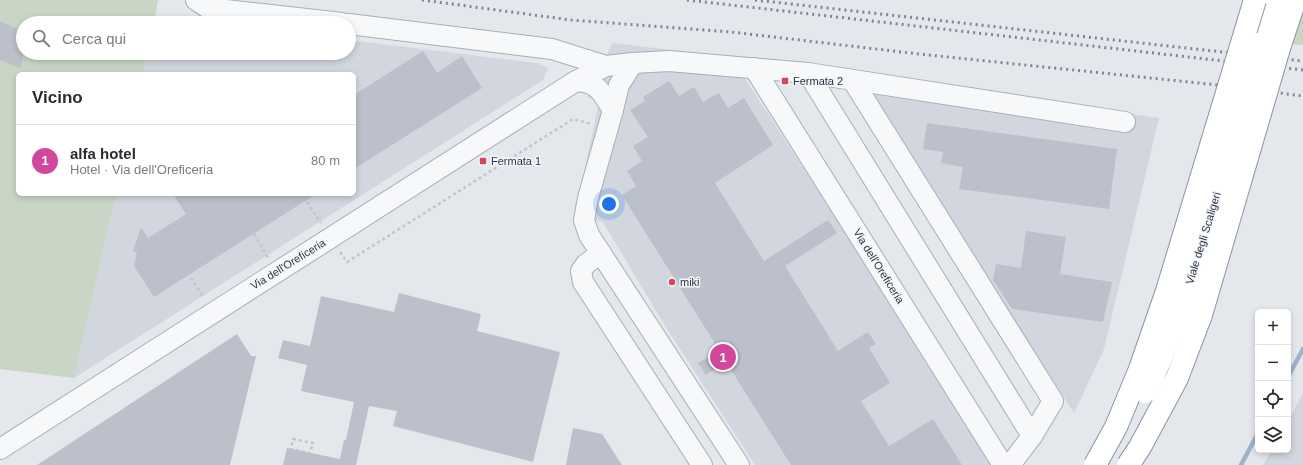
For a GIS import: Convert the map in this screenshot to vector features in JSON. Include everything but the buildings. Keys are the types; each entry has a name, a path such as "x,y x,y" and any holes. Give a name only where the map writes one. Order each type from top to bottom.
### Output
{"highway":[{"path":"1095,465 1116,427 1140,369 1167,291 1255,0"},
{"name":"Viale degli Scaligeri","path":"1103,465 1122,437 1153,377 1181,310 1275,0"},
{"name":"Viale degli Scaligeri","path":"1128,465 1140,447 1177,378 1201,315 1280,45 1295,0"}],"street":[{"path":"196,0 208,8 279,16"},
{"path":"356,25 552,49 606,66"},
{"name":"Via dell'Oreficeria","path":"0,449 576,80 606,66 669,60 808,73 1125,122"},
{"path":"633,63 619,85 588,198 584,220 590,235 739,465"},
{"name":"Via dell'Oreficeria","path":"754,68 1003,465"},
{"path":"808,73 1032,436"},
{"path":"576,80 588,81 596,86 610,119"},
{"path":"853,80 1053,401 1032,436 1010,465"},
{"path":"602,253 586,264 581,271 583,282 702,465"},
{"path":"684,437 710,420"}],"path":[{"path":"330,237 347,262 573,119 610,119"},
{"path":"307,202 315,214"},
{"path":"254,234 262,247"},
{"path":"191,278 199,290"},
{"path":"293,439 313,443 310,453 291,448 293,439"}],"shaded area":[{"path":"356,41 537,63 548,68 543,80 74,378 116,196 356,196 356,72 143,72 146,60 356,60"},
{"path":"612,43 731,57 833,214 990,465 755,465 662,321 603,222 575,215 599,102 588,97"},
{"path":"857,74 1159,118 1104,349 1074,413"},
{"path":"1303,393 1303,465 1263,465 1270,453 1291,453 1291,416"}],"green space":[{"path":"0,0 158,0 155,16 16,16 16,60 146,60 143,72 16,72 16,196 116,196 74,378 0,369"},
{"path":"1303,4 1303,45 1291,44"}],"waterway":[{"path":"1291,371 1303,349"},
{"path":"1241,465 1255,439"}],"railway":[{"path":"422,0 571,20 731,32 919,54 1218,85 1303,96"},
{"path":"687,0 1303,70"},
{"path":"755,0 1303,61"}],"place":[{"name":"Fermata 2","path":"785,81"},
{"name":"Fermata 1","path":"483,161"},
{"name":"miki","path":"672,282"},
{"name":"alfa hotel","path":"723,357"}]}
